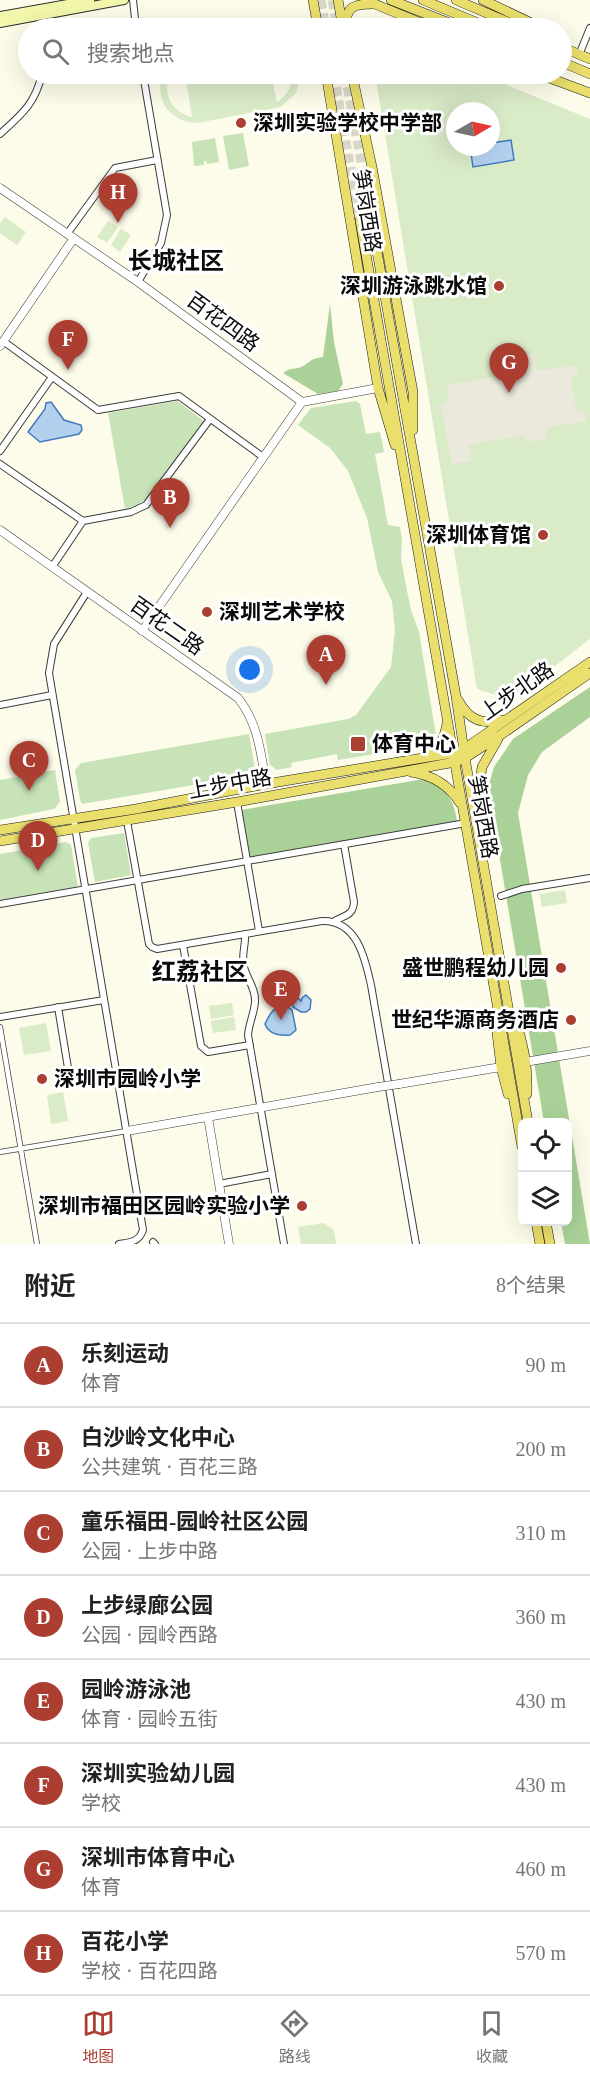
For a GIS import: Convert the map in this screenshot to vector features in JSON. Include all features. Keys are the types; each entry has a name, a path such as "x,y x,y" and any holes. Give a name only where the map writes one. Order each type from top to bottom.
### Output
{"main road":[{"path":"0,16 90,0"},
{"path":"23,18 124,0"},
{"path":"314,0 317,18"},
{"path":"338,0 342,18"},
{"path":"391,0 437,18"},
{"path":"423,0 466,18"},
{"path":"456,0 498,18"},
{"path":"483,0 521,18"},
{"path":"346,18 351,8 370,2 409,18"},
{"path":"0,22 18,19"},
{"path":"572,51 590,59"},
{"path":"572,67 590,74"},
{"path":"572,72 590,79"},
{"name":"笋岗西路","path":"328,84 378,388 386,420 402,458"},
{"name":"笋岗西路","path":"354,84 374,176 412,392 414,457"},
{"path":"568,84 590,93"},
{"name":"笋岗西路","path":"371,218 456,696 476,816 501,996"},
{"name":"笋岗西路","path":"360,219 466,823 524,1118"},
{"path":"433,636 445,634"},
{"name":"上步北路","path":"465,753 508,718 590,662"},
{"name":"上步北路","path":"465,753 502,734 590,674"},
{"path":"456,696 465,712 475,720 489,723 508,718"},
{"path":"417,759 435,750 440,744 447,725 447,713"},
{"path":"476,816 482,767 502,734"},
{"name":"上步中路","path":"0,841 76,834 127,820 402,771 465,753"},
{"name":"上步中路","path":"0,830 417,759 454,757"},
{"path":"402,771 423,774 437,780 453,792 463,805 472,799"},
{"path":"501,996 518,1028 528,1074 524,1118"},
{"path":"501,996 495,1030 501,1067 524,1118"},
{"path":"537,1226 540,1244"},
{"path":"547,1226 550,1244"}],"street":[{"path":"133,0 135,18"},
{"path":"572,44 590,28"},
{"path":"0,134 28,108 39,84"},
{"path":"138,282 161,243 166,224 167,206 145,84"},
{"path":"157,160 115,168 2,344 52,376 98,410 179,396 263,457"},
{"name":"百花四路","path":"0,189 138,282 302,402"},
{"path":"0,451 52,376"},
{"path":"142,631 302,402 378,388"},
{"path":"52,567 84,521 131,512 146,504 210,419"},
{"path":"0,464 84,521"},
{"name":"百花二路","path":"0,530 231,693 245,706 258,735 266,784"},
{"path":"87,592 54,644 49,673 143,1230 136,1241 119,1244"},
{"path":"0,705 52,695"},
{"path":"237,802 259,932"},
{"path":"127,820 149,944 152,947 157,949 322,921 333,922 355,938 365,960 416,1244"},
{"path":"0,904 466,823"},
{"path":"333,922 349,915 353,910 354,902 344,844"},
{"path":"501,896 522,889 590,878"},
{"path":"245,934 242,959 244,969 254,989 255,1001 248,1029 250,1047 284,1244"},
{"path":"183,945 201,1046 208,1052 250,1047"},
{"path":"0,1017 104,1000"},
{"path":"58,1007 69,1074"},
{"path":"0,1027 37,1244"},
{"path":"525,1062 590,1051"},
{"path":"0,1152 501,1067"},
{"path":"208,1117 229,1244"},
{"path":"219,1184 272,1174"}],"green space":[{"path":"160,84 168,84 170,101 179,111 192,117 187,84 273,84 277,102 289,90 290,84 298,84 296,93 281,107 197,123 187,122 172,114 166,108 160,92"},
{"path":"377,84 504,84 590,119 590,639 511,700 477,689"},
{"path":"243,133 249,166 229,170 223,136"},
{"path":"215,138 219,162 207,164 204,161 204,165 194,166 192,142"},
{"path":"5,217 26,232 17,245 0,233 0,224"},
{"path":"108,221 118,227 107,243 97,237"},
{"path":"121,229 131,235 120,252 111,245"},
{"path":"330,304 334,342 343,384 338,391 318,394 283,373 323,357"},
{"path":"177,401 204,421 149,497 136,506 125,509 108,413"},
{"path":"356,401 360,404 366,434 380,432 384,452 375,454 388,525 400,527 401,559 411,610 419,632 436,736 430,745 338,760 337,754 291,763 292,767 277,770 270,765 265,734 348,719 356,715 391,667 395,630 392,601 378,572 367,518 348,471 330,448 298,425 311,408"},
{"path":"590,687 590,717 542,752 528,775 518,813 569,1118 543,1118 488,788 494,767 513,739"},
{"path":"249,734 255,769 252,775 82,804 80,800 75,770 81,763"},
{"path":"55,770 60,802 54,809 0,820 0,780"},
{"path":"424,779 438,786 451,800 457,821 249,857 241,810"},
{"path":"124,833 131,875 95,882 88,843 91,838"},
{"path":"66,842 71,845 78,888 0,901 0,854"},
{"path":"565,890 567,903 542,907 540,894"},
{"path":"232,1003 234,1015 211,1019 209,1006"},
{"path":"234,1017 236,1030 213,1033 211,1021"},
{"path":"46,1023 51,1051 24,1055 19,1028"},
{"path":"63,1092 68,1121 51,1124 47,1095"},
{"path":"572,1136 590,1244 565,1244 562,1226 572,1226"},
{"path":"324,1223 334,1230 336,1244 301,1244 298,1227"}],"shaded area":[{"path":"534,354 537,371 576,365 578,373 571,378 575,403 577,410 584,412 586,421 546,428 547,438 526,442 524,435 469,445 471,461 452,464 441,404 449,402 447,385 515,373 512,358"}],"water":[{"path":"511,140 514,160 473,167 471,156 500,156 500,142"},
{"path":"51,402 64,420 81,425 82,430 79,434 40,442 28,432 45,409 46,403"},
{"path":"306,995 311,1000 310,1009 301,1012 293,1007 293,1000 298,998 301,1001"},
{"path":"285,1005 292,1010 296,1030 290,1035 275,1034 265,1024 275,1009"}],"tunnel":[{"path":"321,0 324,18"},
{"path":"332,0 335,18"},
{"path":"336,84 360,220"},
{"path":"347,84 371,218"}],"place":[{"name":"深圳实验学校中学部","path":"241,123"},
{"name":"百花小学","path":"118,223"},
{"name":"深圳游泳跳水馆","path":"499,286"},
{"name":"深圳实验幼儿园","path":"68,370"},
{"name":"深圳市体育中心","path":"509,393"},
{"name":"白沙岭文化中心","path":"170,528"},
{"name":"深圳体育馆","path":"543,535"},
{"name":"深圳艺术学校","path":"207,612"},
{"name":"乐刻运动","path":"326,685"},
{"name":"体育中心","path":"358,744"},
{"name":"童乐福田-园岭社区公园","path":"29,791"},
{"name":"上步绿廊公园","path":"38,871"},
{"name":"盛世鹏程幼儿园","path":"561,968"},
{"name":"园岭游泳池","path":"281,1020"},
{"name":"世纪华源商务酒店","path":"571,1020"},
{"name":"深圳市园岭小学","path":"42,1079"},
{"name":"深圳市福田区园岭实验小学","path":"302,1206"}],"district":[{"name":"长城社区","path":"176,261"},
{"name":"红荔社区","path":"200,972"}]}
